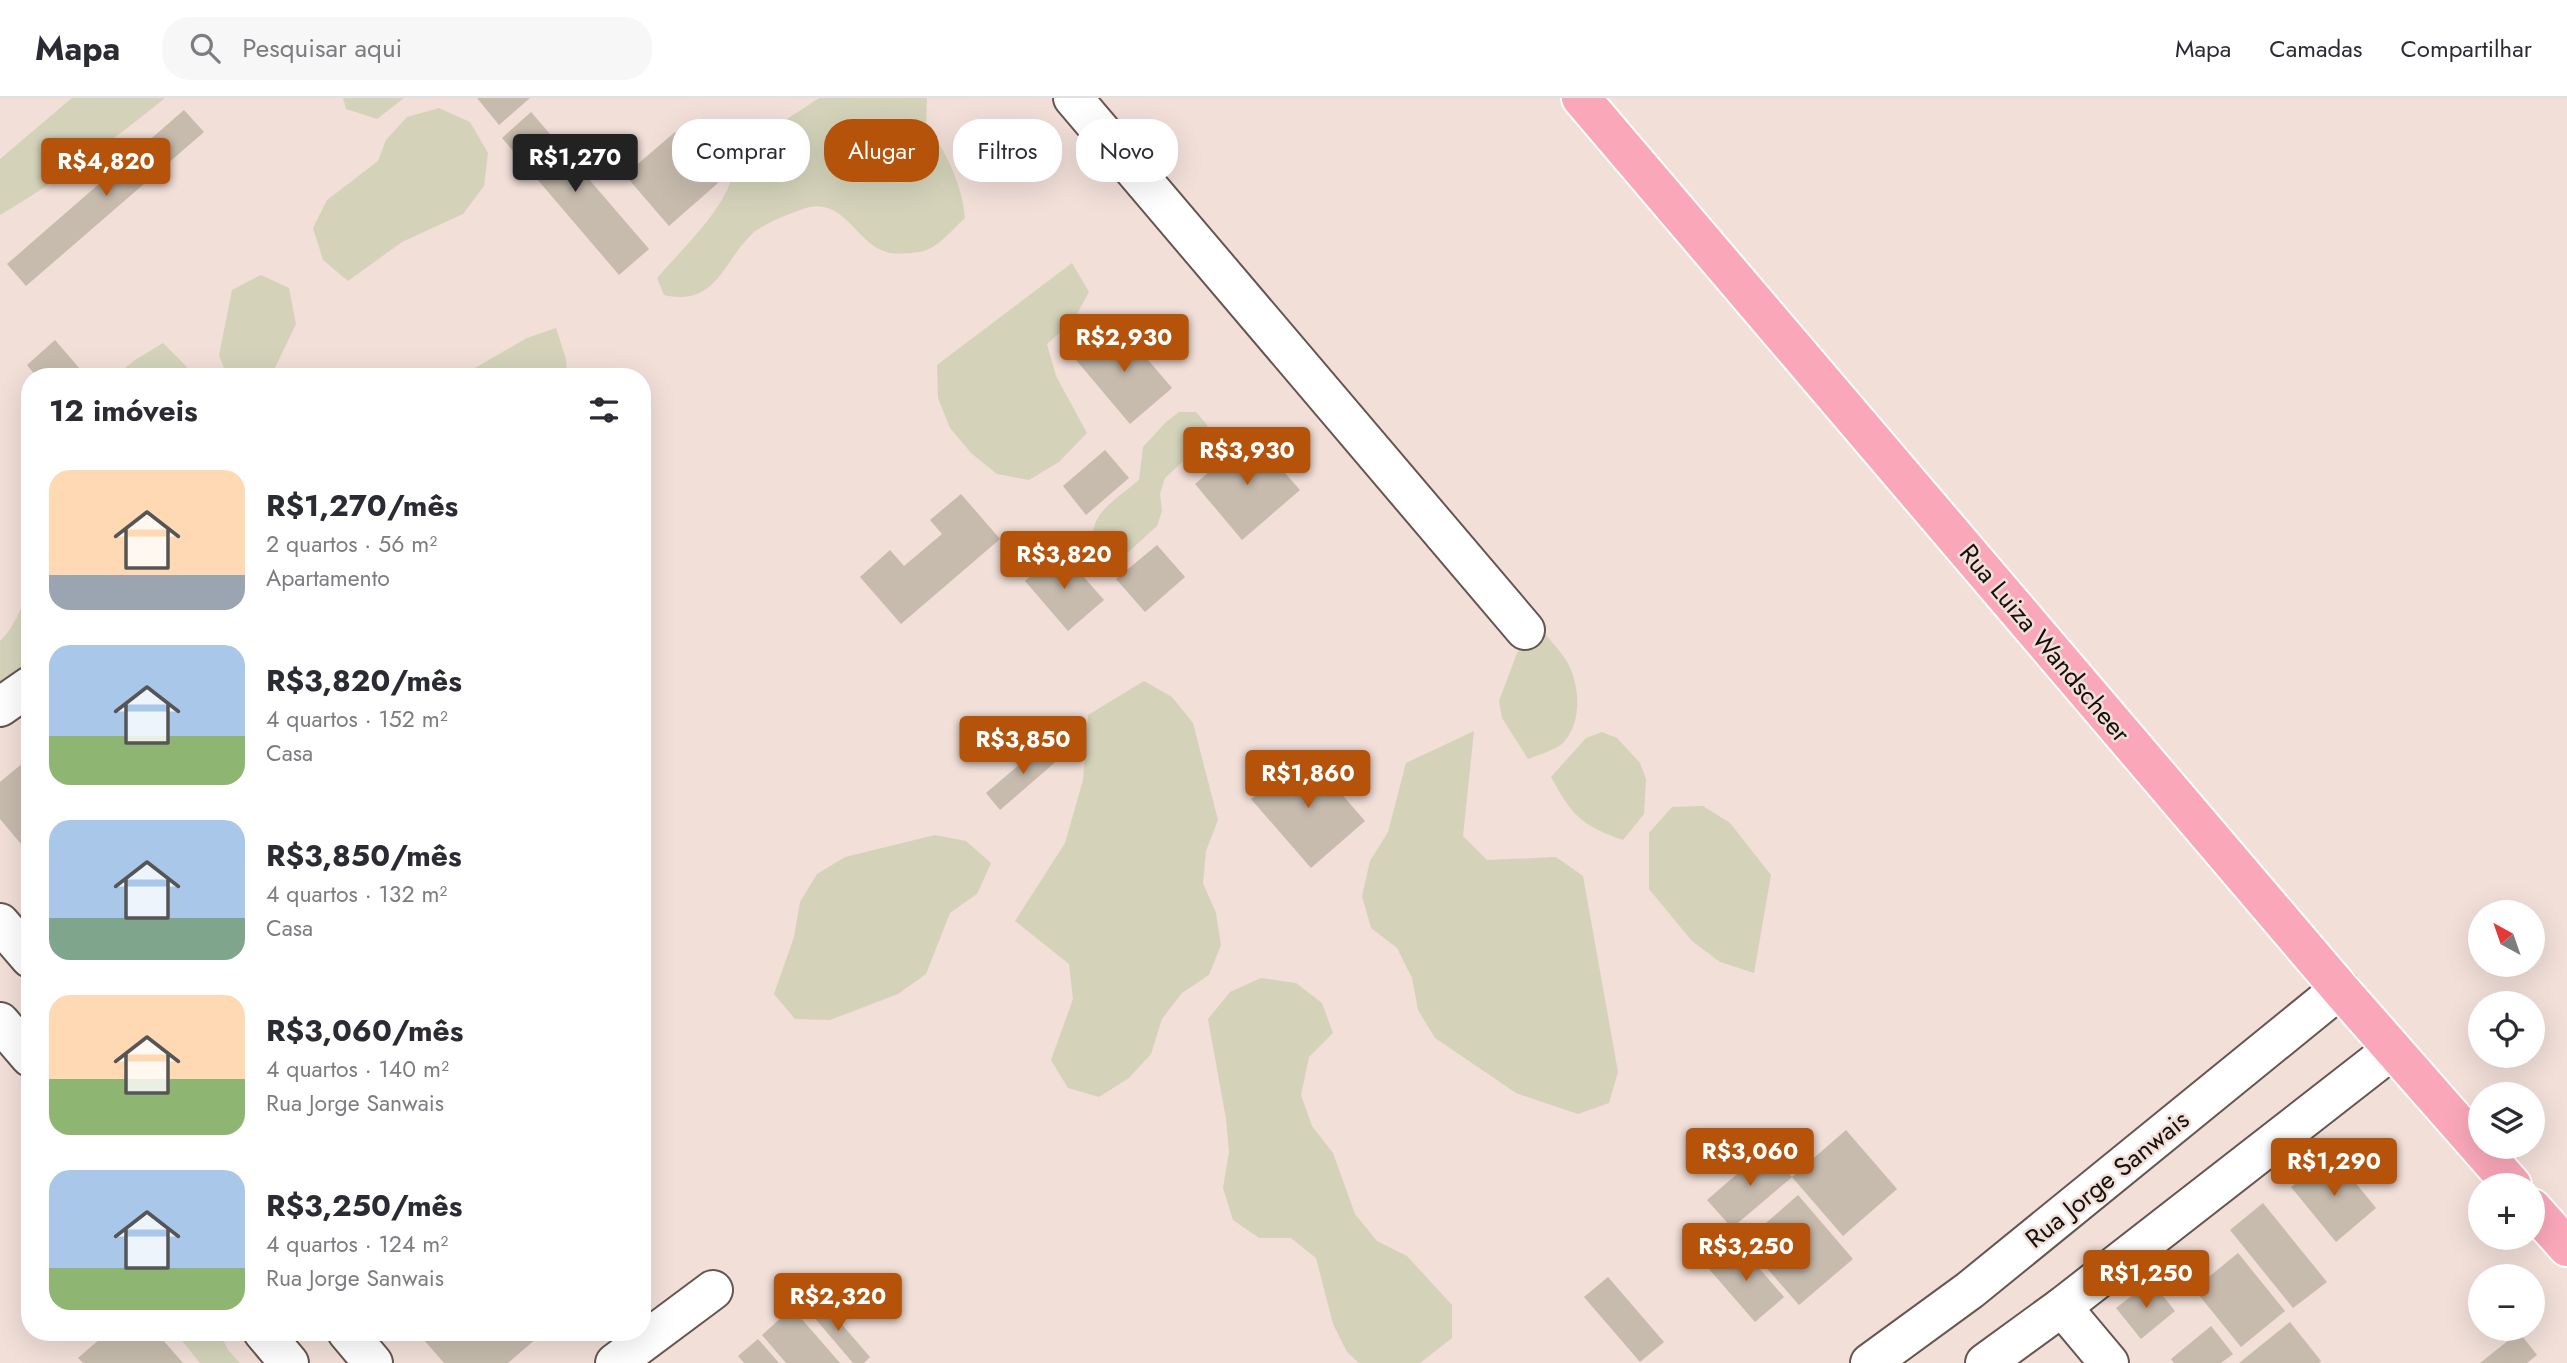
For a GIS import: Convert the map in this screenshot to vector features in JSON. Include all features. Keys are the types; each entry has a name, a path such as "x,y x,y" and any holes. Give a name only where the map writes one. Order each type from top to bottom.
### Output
{"main road":[{"name":"Rua Luiza Wandscheer","path":"1581,98 2340,989 2501,1173"},
{"path":"2545,1222 2567,1247"}],"street":[{"path":"1073,98 1472,564 1525,630"},
{"path":"0,707 21,692"},
{"path":"0,923 21,948"},
{"name":"Rua Jorge Sanwais","path":"1870,1363 1970,1290 2340,989"},
{"path":"0,1022 21,1046"},
{"path":"1985,1363 2062,1307 2392,1049"},
{"path":"651,1336 713,1290"},
{"path":"2062,1307 2109,1363"},
{"path":"270,1341 289,1363"},
{"path":"355,1341 373,1363"},
{"path":"615,1363 645,1341"}],"green space":[{"path":"72,98 165,98 85,159 0,215 0,159"},
{"path":"343,98 404,98 377,119 346,109"},
{"path":"819,98 927,98 926,119 824,119 824,182 939,182 939,144 952,168 953,182 956,182 965,218 930,248 915,253 894,253 876,247 830,209 819,206 806,208 771,222 753,233 707,288 682,297 664,295 657,278 711,216 730,182 810,182 810,119 787,119"},
{"path":"439,108 470,122 488,153 484,186 463,214 402,242 348,281 323,260 313,228 327,200 378,161 386,140 407,117"},
{"path":"1072,263 1089,292 1073,321 1047,344 1056,376 1087,433 1059,462 1029,480 997,474 971,453 950,428 938,398 937,365"},
{"path":"261,275 289,288 296,324 275,368 224,368 219,355 232,290"},
{"path":"556,328 567,368 475,368 527,338"},
{"path":"163,343 187,367 125,368"},
{"path":"1179,412 1196,412 1207,425 1204,442 1165,478 1160,494 1162,511 1157,526 1116,563 1099,560 1093,533 1096,522 1109,505 1139,480 1143,447"},
{"path":"21,609 21,680 0,697 0,641 10,630"},
{"path":"1545,634 1571,669 1576,691 1576,714 1574,724 1563,743 1528,759 1502,718 1499,701 1517,653 1529,640"},
{"path":"1144,681 1172,697 1193,723 1218,820 1206,851 1203,883 1216,913 1221,945 1209,975 1182,993 1162,1019 1151,1054 1129,1078 1099,1097 1068,1088 1051,1060 1073,999 1069,964 1015,921 1065,843 1083,780 1088,715"},
{"path":"1474,731 1463,836 1487,860 1556,857 1583,876 1618,1072 1609,1103 1578,1114 1516,1093 1435,1038 1418,1010 1412,978 1397,948 1371,928 1362,896 1370,861 1388,832 1406,763"},
{"path":"1602,732 1617,738 1640,763 1646,779 1644,814 1623,840 1597,830 1579,818 1551,777 1586,738"},
{"path":"1703,806 1730,823 1771,875 1754,973 1720,962 1692,941 1649,889 1649,833 1672,807"},
{"path":"935,835 966,841 991,863 977,894 950,913 926,974 898,994 830,1020 795,1019 774,994 794,937 800,902 817,874 845,857"},
{"path":"1261,978 1296,983 1322,1003 1333,1033 1309,1057 1301,1095 1312,1126 1333,1153 1355,1214 1377,1241 1407,1256 1452,1305 1452,1338 1420,1363 1359,1363 1347,1352 1333,1324 1316,1258 1291,1238 1259,1238 1233,1220 1223,1188 1229,1152 1226,1119 1208,1019 1230,992"},
{"path":"182,1341 224,1341 240,1363 200,1363"}],"building":[{"path":"477,98 530,98 499,125"},
{"path":"184,110 204,132 26,286 7,264"},
{"path":"531,112 649,249 619,275 502,138"},
{"path":"672,135 672,182 718,183 669,226 625,175"},
{"path":"1118,325 1172,388 1130,424 1076,360"},
{"path":"55,340 79,368 29,368 27,365"},
{"path":"1252,435 1300,490 1242,540 1195,484"},
{"path":"1105,450 1129,478 1086,515 1063,486"},
{"path":"961,494 1000,539 901,624 860,577 890,550 904,566 942,534 930,520"},
{"path":"1157,545 1185,577 1145,612 1116,579"},
{"path":"1060,550 1104,600 1068,631 1025,581"},
{"path":"1046,742 1060,758 1000,810 986,793"},
{"path":"1306,753 1365,821 1311,868 1251,799"},
{"path":"21,764 21,844 0,819 0,782"},
{"path":"1846,1130 1897,1189 1843,1236 1792,1177"},
{"path":"1767,1148 1792,1177 1732,1228 1707,1200"},
{"path":"2332,1154 2376,1208 2336,1242 2291,1187"},
{"path":"1798,1195 1853,1259 1799,1305 1744,1242"},
{"path":"2263,1203 2327,1282 2293,1308 2230,1230"},
{"path":"1738,1244 1784,1297 1755,1322 1709,1269"},
{"path":"2238,1253 2285,1311 2241,1347 2194,1289"},
{"path":"1608,1277 1664,1342 1640,1362 1584,1297"},
{"path":"2151,1281 2175,1311 2141,1339 2116,1308"},
{"path":"819,1298 870,1357 864,1363 853,1363 807,1309"},
{"path":"792,1308 840,1363 786,1363 762,1335"},
{"path":"2290,1322 2321,1361 2319,1363 2239,1363"},
{"path":"2211,1326 2233,1354 2221,1363 2174,1363 2171,1359"},
{"path":"758,1339 779,1363 744,1363 738,1356"},
{"path":"98,1341 164,1341 183,1363 83,1363 78,1358"},
{"path":"425,1341 534,1341 508,1363 444,1363"},
{"path":"2508,1341 2526,1341 2537,1355 2527,1363 2480,1363"}]}
